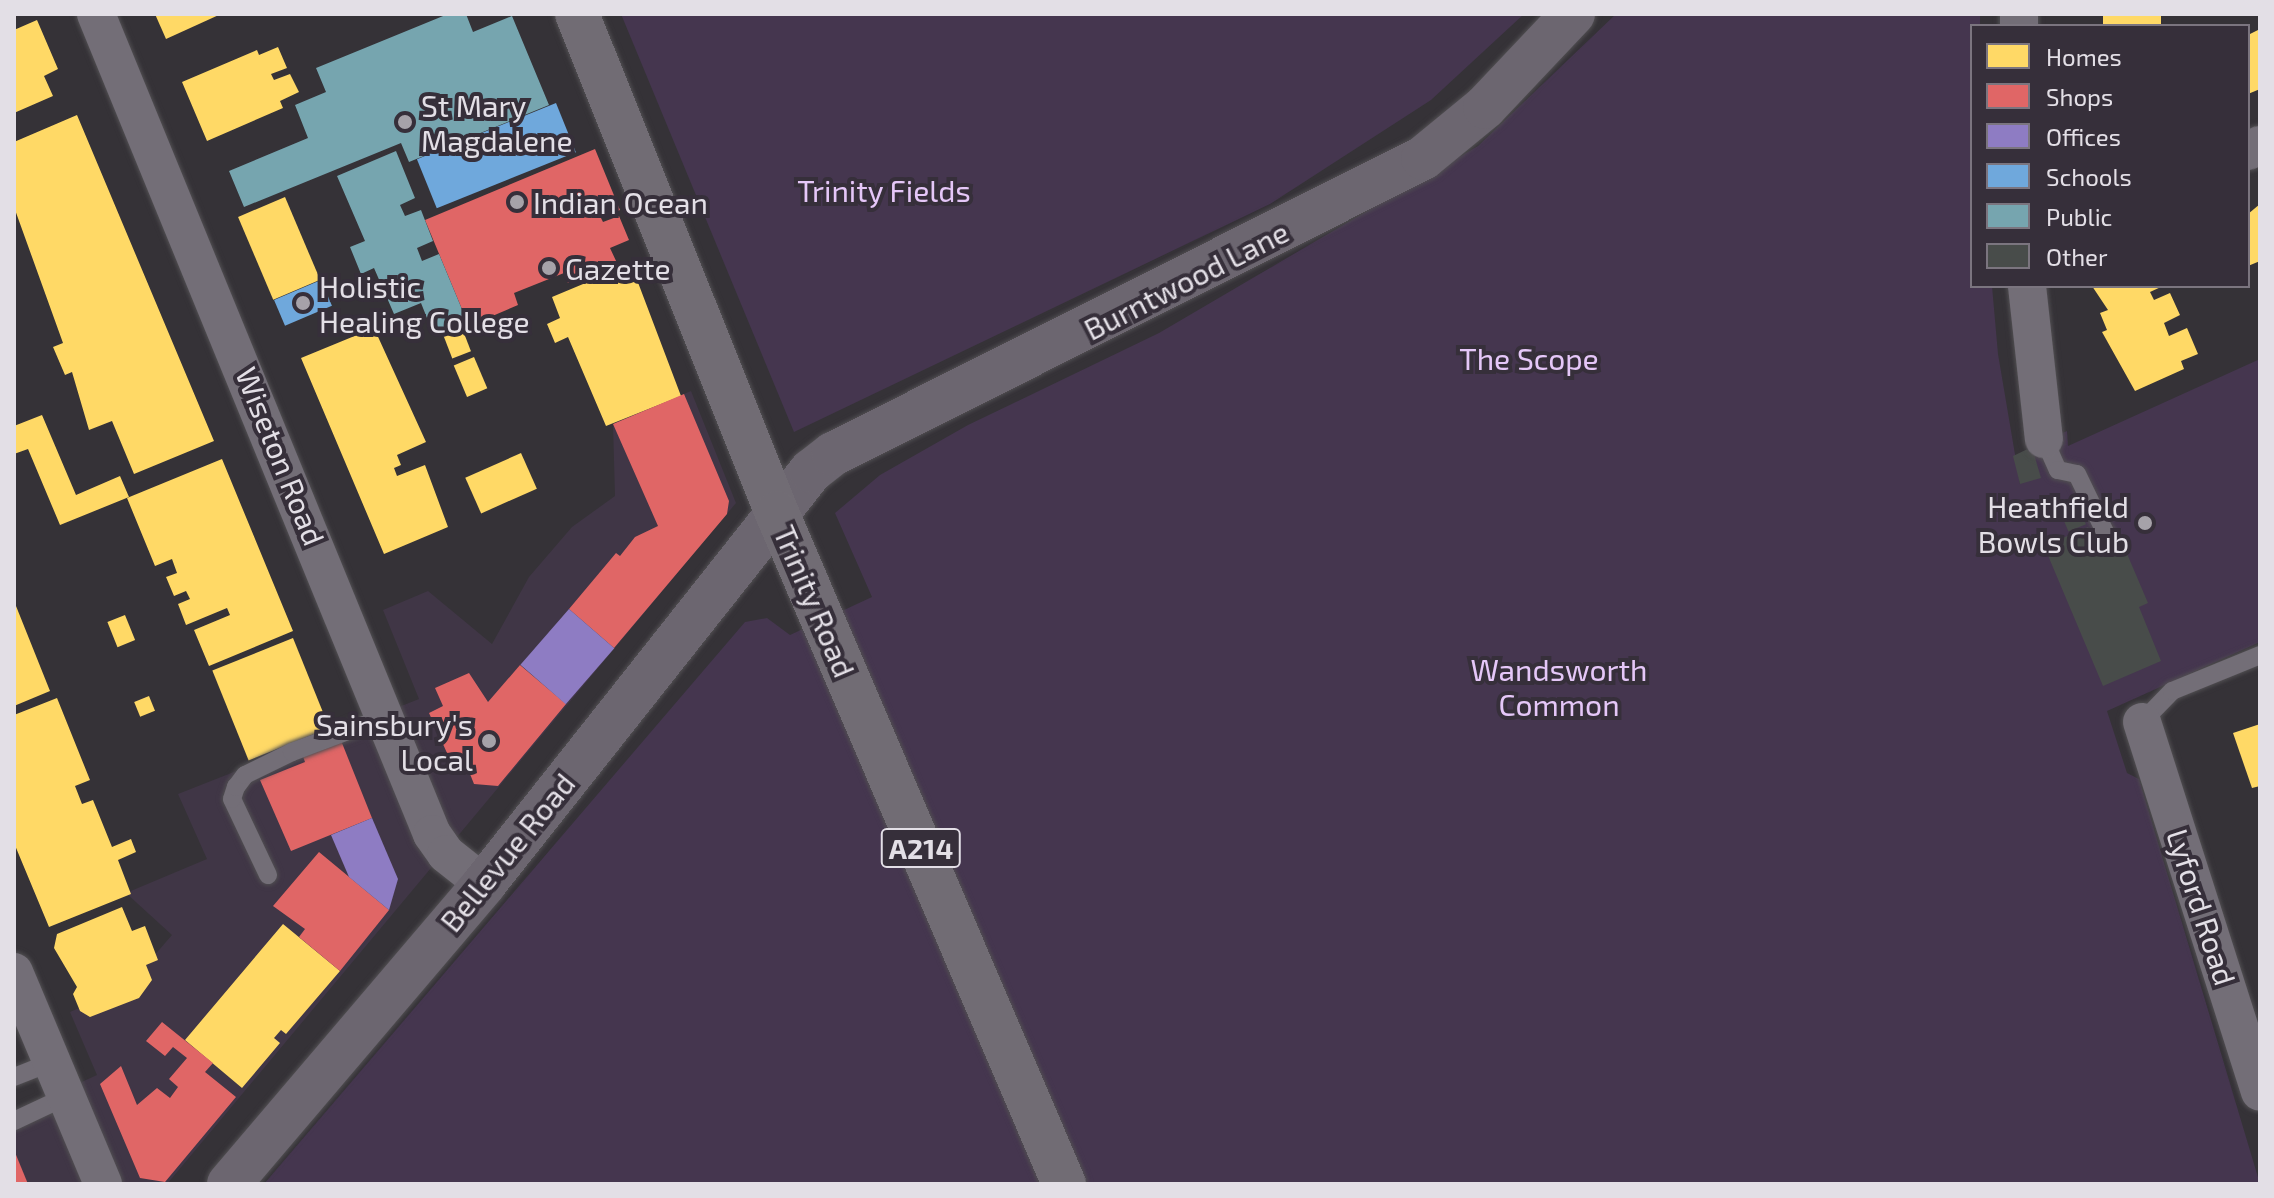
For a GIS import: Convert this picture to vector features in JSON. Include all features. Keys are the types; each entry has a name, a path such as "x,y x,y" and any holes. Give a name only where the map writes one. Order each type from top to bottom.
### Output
{"highway":[{"name":"Trinity Road","path":"577,14 777,513 1064,1184"}],"main road":[{"name":"Burntwood Lane","path":"777,513 811,471 833,454 1423,158 1485,107 1573,14"},
{"name":"Bellevue Road","path":"229,1184 484,884 777,513"}],"street":[{"name":"Wiseton Road","path":"96,14 432,834 446,854 484,884"},
{"path":"2027,288 2044,439"},
{"name":"Lyford Road","path":"2142,722 2260,1092"},
{"path":"14,972 103,1184"}],"lane":[{"path":"2044,439 2058,470 2077,474 2108,538"},
{"path":"2142,722 2172,691 2260,655"},
{"path":"268,875 232,799 236,787 245,775 292,752 385,717"},
{"path":"14,1077 60,1079"},
{"path":"14,1121 60,1079"}],"shaded area":[{"path":"691,391 736,503 167,1184 14,1184 14,1113 97,1075 70,1012 127,987 172,935 126,893 207,859 178,794 419,699 383,610 428,591 492,644 529,577 572,527 615,496 613,424"}],"green space":[{"name":"Trinity Fields","path":"621,14 1524,14 1431,100 1270,204 794,432"},
{"name":"Wandsworth Common","path":"1616,14 1980,14 1980,24 1970,24 1970,288 1992,288 1998,354 2020,484 2032,447 2067,431 2068,446 2260,359 2260,642 2107,711 2127,773 2139,779 2260,1184 264,1184 745,622 767,618 790,635 872,597 835,513 880,475 968,425 1159,333 1478,146"}],"building: Homes":[{"path":"155,14 221,14 166,39"},
{"path":"2103,14 2161,14 2161,24 2103,24"},
{"path":"37,20 58,69 44,76 53,96 14,113 14,30"},
{"path":"2260,29 2260,89 2250,93 2250,34"},
{"path":"278,47 287,68 271,74 274,80 290,74 299,92 280,101 283,108 207,141 182,82 257,50 259,55"},
{"path":"77,115 214,441 134,474 112,421 89,430 72,372 65,375 53,347 63,343 14,207 14,142"},
{"path":"285,197 320,280 273,300 238,217"},
{"path":"2260,204 2260,261 2250,265 2250,212"},
{"path":"631,264 681,396 606,426 568,337 555,343 547,324 560,318 552,297"},
{"path":"2093,288 2159,288 2150,292 2154,300 2170,293 2180,315 2164,323 2169,336 2187,328 2198,354 2181,361 2184,369 2135,391 2102,332 2107,330 2100,313 2108,310"},
{"path":"374,328 426,442 397,455 401,465 394,468 397,476 425,465 448,527 384,554 301,358"},
{"path":"462,328 471,351 452,359 443,335"},
{"path":"474,357 487,388 467,397 454,366"},
{"path":"42,415 76,495 120,476 129,497 60,525 28,449 14,454 14,426"},
{"path":"521,453 537,489 481,513 465,478"},
{"path":"222,459 293,631 209,666 194,630 230,615 227,608 186,625 178,604 190,599 186,591 174,596 166,577 177,573 172,559 155,566 127,498"},
{"path":"14,601 50,691 14,706"},
{"path":"125,615 135,640 117,647 107,622"},
{"path":"293,638 329,728 249,761 212,671"},
{"path":"149,696 155,711 140,717 134,702"},
{"path":"57,698 90,780 75,786 82,804 93,800 112,847 131,839 136,852 118,860 131,894 49,927 14,843 14,715"},
{"path":"2260,724 2260,786 2252,788 2233,733"},
{"path":"122,907 132,931 145,926 158,960 146,965 152,980 139,998 90,1017 80,1011 73,994 77,987 54,948 57,934"},
{"path":"283,924 340,971 286,1034 281,1030 274,1038 280,1043 242,1088 185,1040"}],"building: Shops":[{"path":"595,149 620,210 601,218 603,222 619,216 629,240 610,248 617,263 568,283 564,273 514,293 518,305 469,326 425,220"},
{"path":"684,394 729,501 727,514 614,648 569,609 616,553 620,556 635,537 658,526 613,424"},
{"name":"Sainsbury's Local","path":"520,665 566,704 498,786 474,784 468,769 456,773 429,713 443,706 435,688 469,673 488,702"},
{"path":"340,738 372,818 291,851 260,780 305,762 302,754"},
{"path":"319,852 389,910 340,971 299,937 305,929 273,906"},
{"path":"162,1022 213,1063 205,1072 236,1097 165,1182 140,1178 100,1084 121,1066 137,1105 157,1088 170,1098 178,1087 169,1079 187,1058 173,1047 165,1056 146,1041"},
{"path":"14,1150 28,1184 14,1184"}],"building: Offices":[{"path":"569,609 614,648 566,704 520,665"},
{"path":"372,818 398,879 389,910 349,877 331,835"}],"building: Schools":[{"path":"556,103 576,152 437,208 417,159"},
{"name":"Holistic Healing College","path":"321,280 332,306 285,326 274,300"}],"building: Public":[{"name":"St Mary Magdalene","path":"448,14 466,14 473,32 512,16 549,105 409,162 401,143 244,207 229,171 308,138 295,105 326,92 316,68"},
{"path":"396,151 415,198 400,205 405,216 421,210 433,241 417,248 422,261 439,254 466,319 433,333 421,303 394,314 374,268 361,274 350,247 365,241 337,176"}],"building: Other":[{"path":"2032,447 2041,478 2020,484 2013,456"},
{"path":"2077,503 2086,524 2068,532 2060,510"},
{"path":"2088,527 2099,552 2122,542 2148,603 2139,607 2161,661 2103,686 2044,546"}],"place":[{"name":"St Mary Magdalene","path":"405,122"},
{"name":"Indian Ocean","path":"517,202"},
{"name":"Gazette","path":"549,268"},
{"name":"Holistic Healing College","path":"303,303"},
{"name":"Heathfield Bowls Club","path":"2145,523"},
{"name":"Sainsbury's Local","path":"489,741"}],"park label":[{"name":"The Scope","path":"1529,358"}]}
